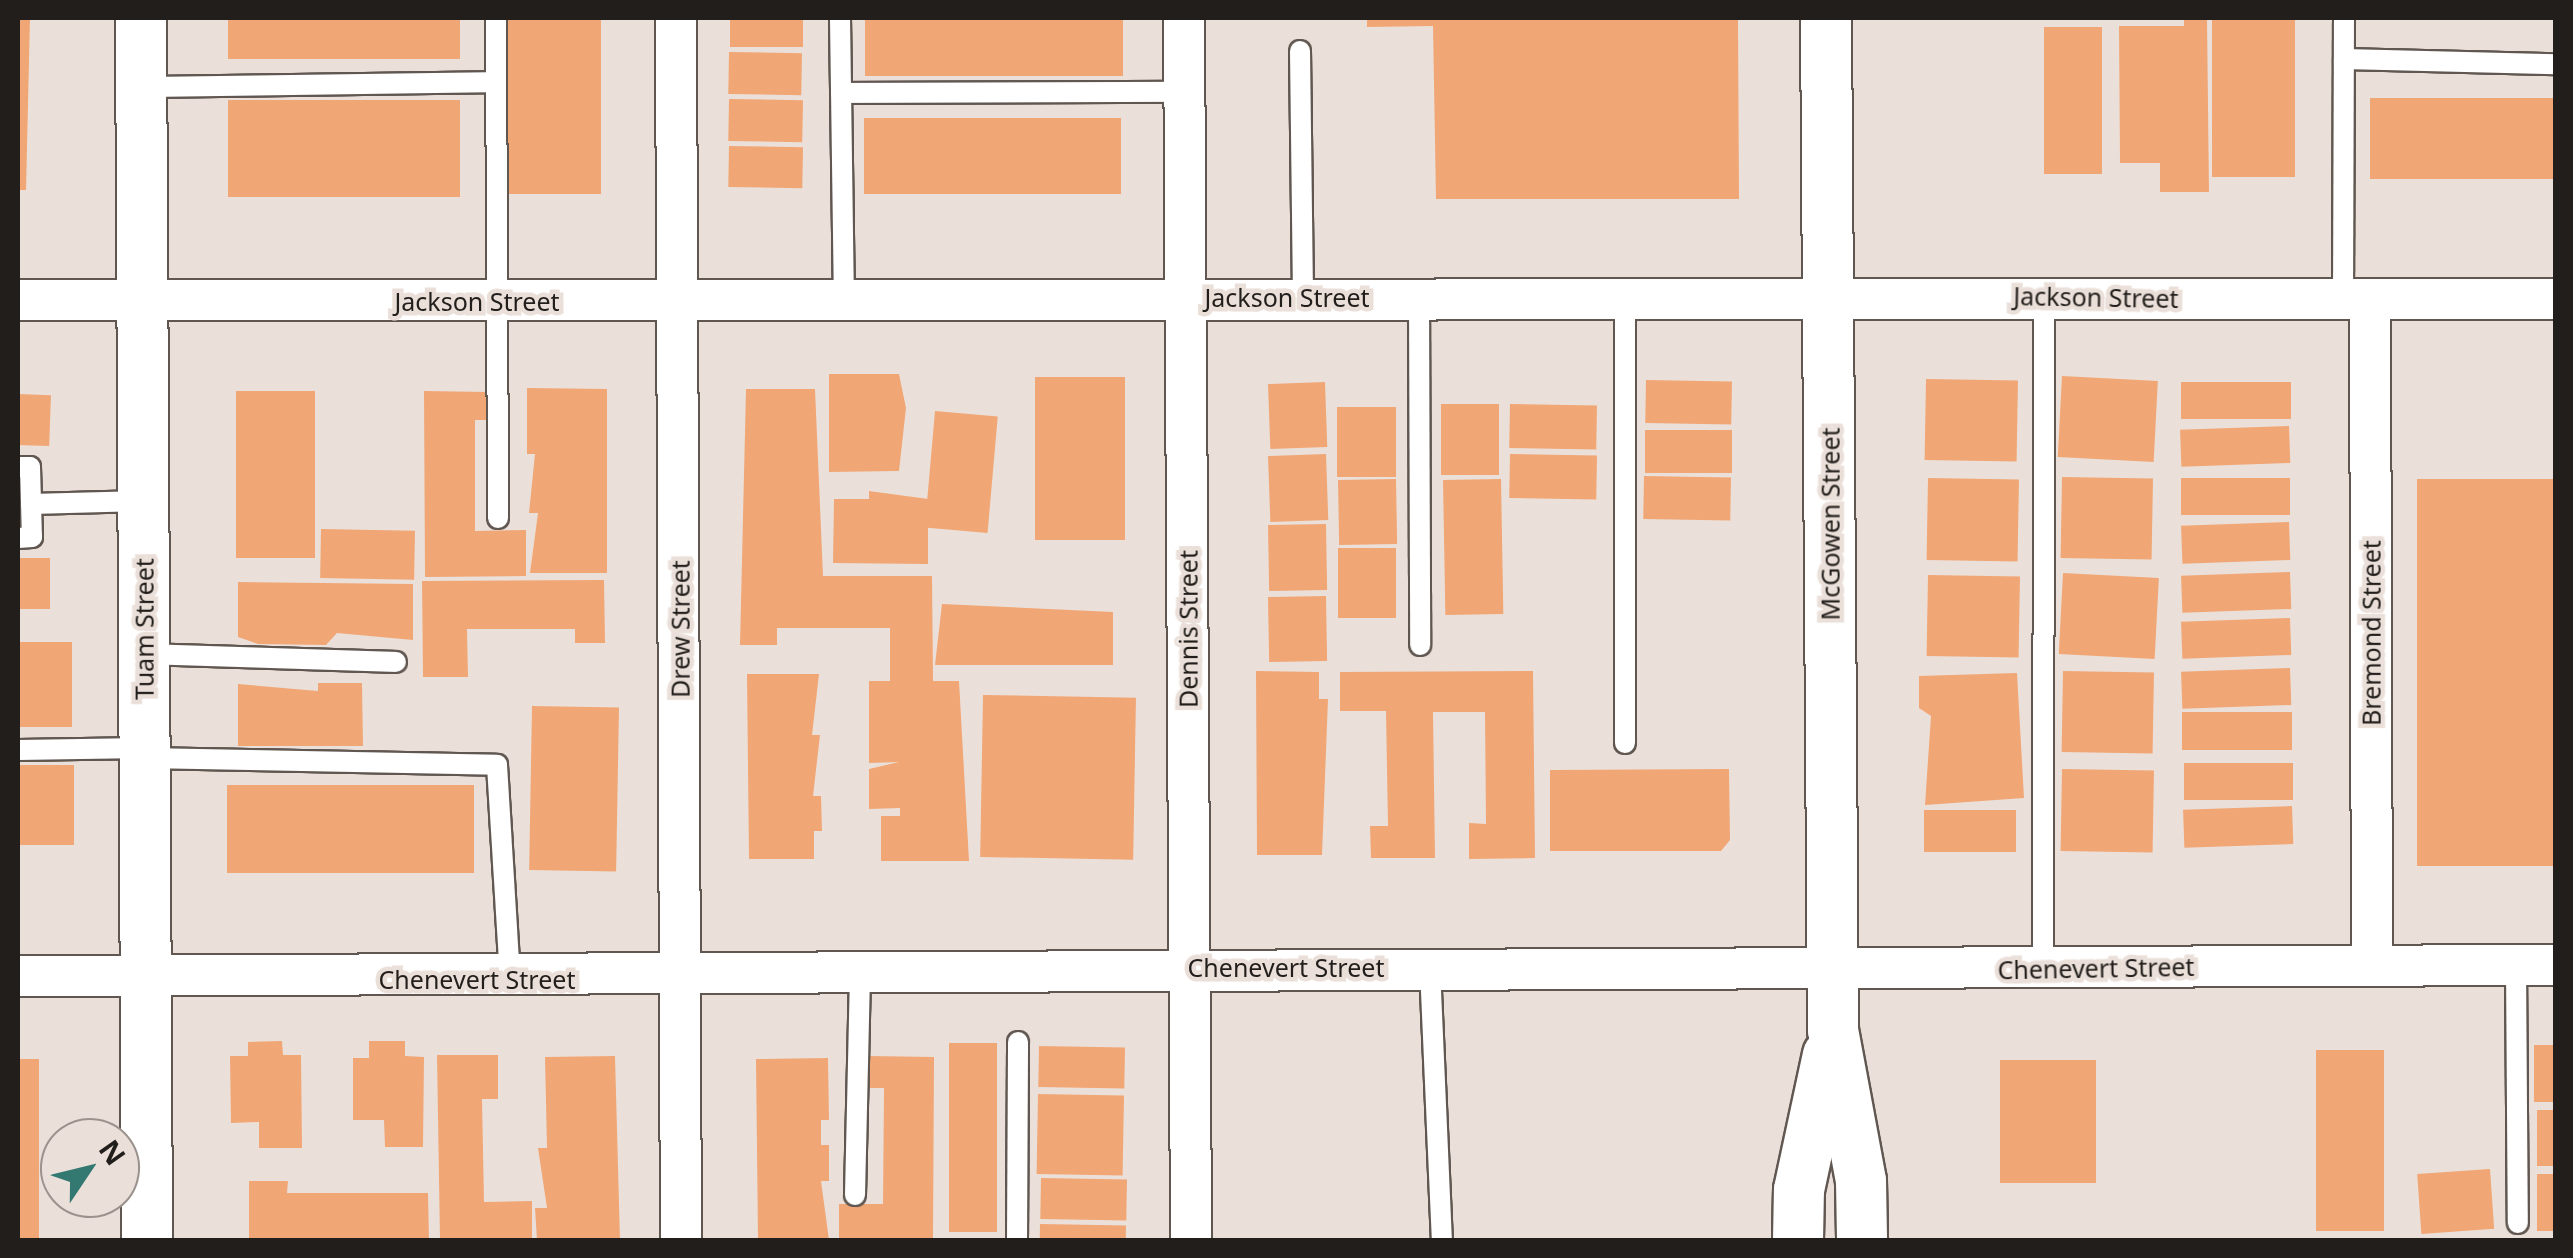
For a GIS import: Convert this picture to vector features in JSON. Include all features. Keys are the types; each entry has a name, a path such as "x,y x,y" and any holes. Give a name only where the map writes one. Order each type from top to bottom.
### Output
{"street":[{"name":"Tuam Street","path":"141,18 147,1240"},
{"name":"Drew Street","path":"676,18 681,1240"},
{"name":"Dennis Street","path":"1184,18 1191,1240"},
{"name":"McGowen Street","path":"1826,18 1833,1030 1862,1181 1862,1240"},
{"name":"Jackson Street","path":"18,300 679,302 1828,294 2357,301 2556,299"},
{"name":"Bremond Street","path":"2357,301 2372,966"},
{"name":"Chenevert Street","path":"18,976 680,980 1190,967 1833,970 2536,965"},
{"name":"McGowen Street","path":"1798,1240 1799,1190 1833,1030"}],"lane":[{"path":"496,18 498,518"},
{"path":"840,18 844,300"},
{"path":"2344,18 2357,301"},
{"path":"1300,50 1304,297"},
{"path":"2344,59 2556,64"},
{"path":"141,87 496,82"},
{"path":"841,92 1184,92"},
{"path":"1624,742 1625,295"},
{"path":"1419,296 1420,644"},
{"path":"2043,968 2044,296"},
{"path":"18,467 30,467 32,537 18,538"},
{"path":"31,504 143,501"},
{"path":"144,654 396,662"},
{"path":"18,750 497,765 510,979"},
{"path":"2518,1223 2536,965"},
{"path":"1430,968 1442,1240"},
{"path":"855,1196 860,976"},
{"path":"1017,1240 1018,1042"}],"building":[{"path":"18,18 30,18 26,190 18,190"},
{"path":"228,18 460,18 460,59 228,59"},
{"path":"507,18 601,18 601,194 507,194"},
{"path":"730,18 803,18 803,47 730,47"},
{"path":"865,18 1123,18 1123,76 865,76"},
{"path":"1367,18 1738,18 1739,199 1436,199 1433,26 1367,27"},
{"path":"2184,18 2207,18 2209,192 2160,192 2160,163 2120,163 2119,26 2184,26"},
{"path":"2212,18 2295,18 2295,177 2212,177"},
{"path":"2044,27 2102,27 2102,174 2044,174"},
{"path":"729,52 802,53 801,95 728,94"},
{"path":"2370,98 2556,98 2556,179 2370,179"},
{"path":"729,99 803,100 802,142 728,141"},
{"path":"228,100 460,100 460,197 228,197"},
{"path":"864,118 1121,118 1121,194 864,194"},
{"path":"729,146 803,147 802,188 728,187"},
{"path":"829,374 899,374 906,408 899,471 829,472"},
{"path":"2062,376 2158,381 2154,462 2058,457"},
{"path":"1035,377 1125,377 1125,540 1035,540"},
{"path":"1926,379 2018,381 2017,462 1925,460"},
{"path":"1646,380 1732,382 1731,424 1645,423"},
{"path":"1325,382 1327,447 1270,449 1268,384"},
{"path":"2181,382 2291,382 2291,419 2181,419"},
{"path":"527,388 607,389 607,573 530,573 538,513 529,513 535,454 527,454"},
{"path":"746,389 815,389 823,576 932,576 933,681 959,681 969,861 881,861 881,816 900,816 900,808 869,809 869,769 899,762 869,763 869,681 890,681 890,628 777,628 777,645 740,645"},
{"path":"236,391 315,391 315,558 236,558"},
{"path":"424,391 488,392 488,420 475,420 475,531 526,530 526,576 425,577"},
{"path":"18,394 51,395 49,446 18,445"},
{"path":"1441,404 1499,404 1499,475 1441,475"},
{"path":"1510,404 1597,406 1596,450 1509,448"},
{"path":"1337,407 1396,407 1396,477 1337,477"},
{"path":"935,411 998,416 988,533 925,528"},
{"path":"2289,426 2290,463 2181,467 2180,430"},
{"path":"1645,430 1732,430 1732,473 1645,473"},
{"path":"1326,454 1328,520 1270,522 1268,456"},
{"path":"1510,454 1597,456 1596,500 1509,498"},
{"path":"1644,476 1731,478 1730,521 1643,519"},
{"path":"2062,477 2153,479 2152,560 2061,558"},
{"path":"1928,478 2019,480 2018,562 1927,560"},
{"path":"2181,478 2290,478 2290,515 2181,515"},
{"path":"1396,479 1397,544 1339,545 1338,480"},
{"path":"1501,479 1503,614 1445,615 1443,480"},
{"path":"2417,479 2556,479 2556,866 2417,866"},
{"path":"869,491 928,499 928,564 833,563 834,499 869,499"},
{"path":"2289,522 2290,560 2182,564 2181,526"},
{"path":"1326,524 1327,590 1269,591 1268,525"},
{"path":"321,529 415,531 414,580 320,578"},
{"path":"1338,548 1396,548 1396,618 1338,618"},
{"path":"18,558 50,558 50,609 18,609"},
{"path":"2290,572 2291,609 2182,613 2181,576"},
{"path":"2063,573 2159,578 2155,659 2059,654"},
{"path":"1928,575 2020,577 2019,658 1927,656"},
{"path":"604,580 605,643 575,643 575,629 467,629 468,677 423,677 422,581"},
{"path":"238,582 413,584 413,640 337,633 326,645 258,644 238,637"},
{"path":"1326,596 1327,661 1269,662 1268,597"},
{"path":"942,604 1113,612 1113,665 935,665"},
{"path":"2290,618 2291,655 2182,659 2181,622"},
{"path":"18,642 72,642 72,727 18,727"},
{"path":"2290,668 2291,705 2182,709 2181,672"},
{"path":"1256,671 1319,672 1319,699 1328,699 1322,855 1257,855"},
{"path":"1533,671 1535,858 1469,859 1469,823 1486,824 1485,712 1433,712 1435,858 1371,858 1370,826 1388,826 1386,711 1340,711 1340,672"},
{"path":"2063,671 2154,673 2153,754 2062,752"},
{"path":"2017,673 2024,798 1925,805 1931,716 1919,708 1919,676"},
{"path":"747,674 819,674 812,735 820,735 813,796 821,796 822,831 814,831 814,859 749,859"},
{"path":"318,683 362,683 363,746 238,746 238,684 318,691"},
{"path":"983,695 1136,698 1133,860 980,857"},
{"path":"532,706 619,708 616,871 529,870"},
{"path":"2182,712 2292,712 2292,750 2182,750"},
{"path":"2184,763 2293,763 2293,800 2184,800"},
{"path":"18,765 74,765 74,845 18,845"},
{"path":"1729,769 1730,840 1721,851 1550,851 1550,770"},
{"path":"2062,769 2154,771 2153,853 2061,851"},
{"path":"227,785 474,785 474,873 227,873"},
{"path":"2292,806 2293,844 2184,848 2183,810"},
{"path":"1924,810 2016,810 2016,852 1924,852"},
{"path":"282,1041 283,1055 301,1055 302,1148 259,1148 259,1122 231,1123 230,1056 248,1056 248,1042"},
{"path":"369,1041 405,1041 405,1056 424,1057 423,1147 385,1147 384,1120 353,1120 353,1058 369,1058"},
{"path":"949,1043 997,1043 997,1232 949,1232"},
{"path":"2534,1045 2556,1045 2556,1102 2534,1102"},
{"path":"1039,1046 1125,1048 1124,1088 1038,1087"},
{"path":"2316,1050 2384,1050 2384,1231 2316,1231"},
{"path":"437,1055 498,1055 498,1099 482,1099 484,1202 532,1201 532,1240 440,1240"},
{"path":"615,1056 620,1240 537,1240 535,1208 547,1208 538,1148 547,1148 545,1057"},
{"path":"868,1056 934,1057 933,1240 839,1240 839,1204 883,1204 884,1088 868,1088"},
{"path":"828,1058 829,1120 821,1120 821,1145 829,1145 829,1181 821,1181 829,1240 758,1240 756,1059"},
{"path":"18,1059 39,1059 39,1240 18,1240"},
{"path":"2000,1060 2096,1060 2096,1183 2000,1183"},
{"path":"1038,1094 1124,1096 1123,1175 1037,1174"},
{"path":"2537,1110 2556,1110 2556,1166 2537,1166"},
{"path":"2490,1169 2494,1229 2421,1234 2417,1174"},
{"path":"2537,1174 2556,1174 2556,1231 2537,1231"},
{"path":"1041,1178 1127,1180 1126,1220 1040,1219"},
{"path":"249,1181 288,1181 287,1193 428,1193 429,1240 249,1240"},
{"path":"1040,1224 1126,1226 1126,1240 1040,1240"}]}
